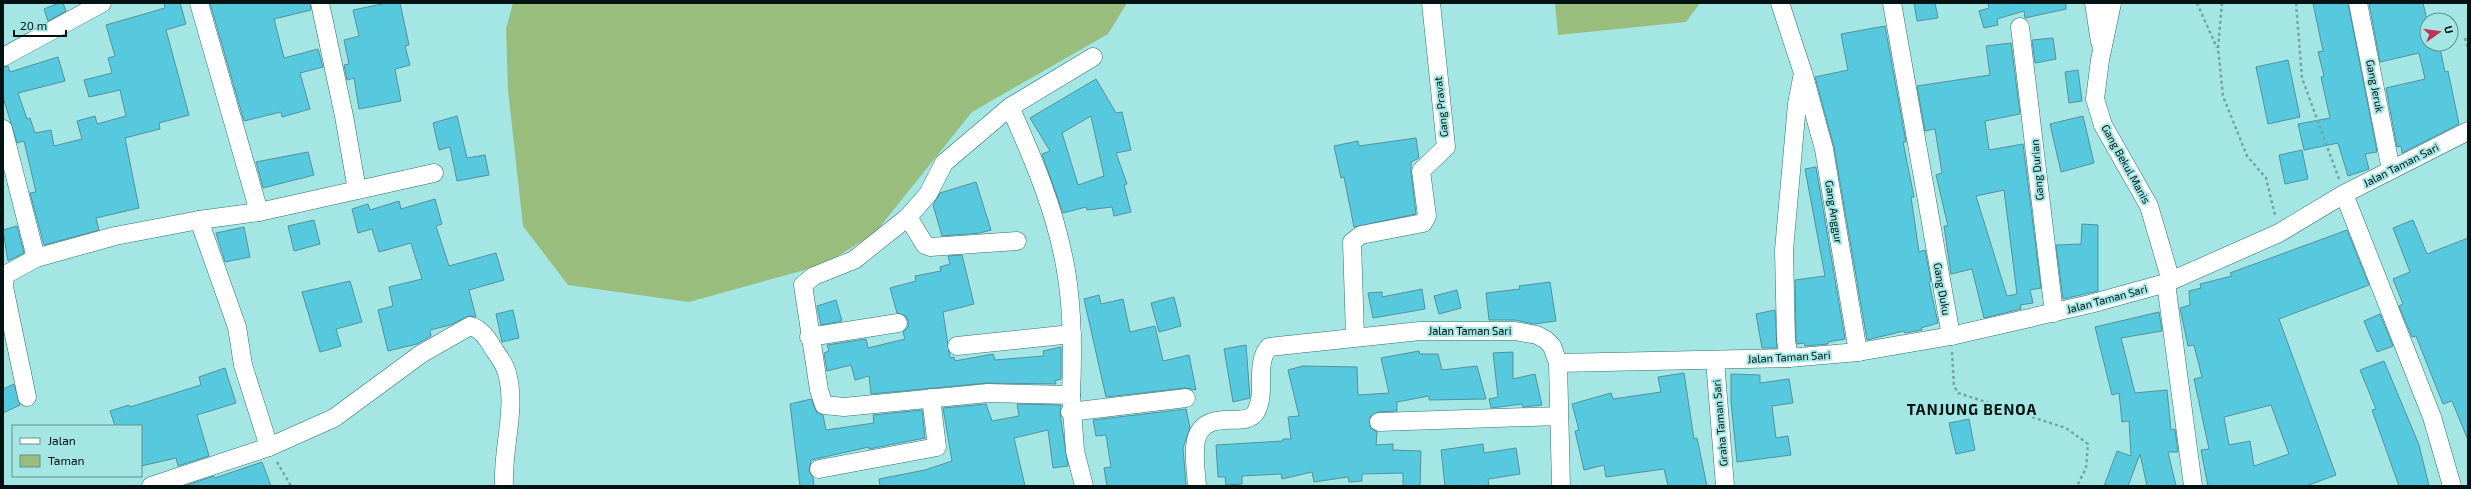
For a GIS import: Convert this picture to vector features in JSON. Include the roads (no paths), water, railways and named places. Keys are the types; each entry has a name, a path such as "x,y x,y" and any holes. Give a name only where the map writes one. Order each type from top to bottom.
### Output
{"street":[{"path":"3,57 102,3"},
{"path":"200,3 259,212"},
{"path":"320,3 344,116 356,190"},
{"name":"Gang Pravat","path":"1355,336 1352,242 1361,235 1423,223 1427,216 1422,172 1446,147 1431,3"},
{"name":"Gang Anggur","path":"1780,3 1803,73 1824,149 1858,352"},
{"name":"Gang Duku","path":"1892,3 1951,336"},
{"path":"2094,3 2102,53"},
{"path":"2102,53 2112,3"},
{"name":"Gang Jeruk","path":"2358,3 2391,170"},
{"name":"Gang Durian","path":"2020,27 2054,313"},
{"name":"Gang Bekul Manis","path":"2102,53 2094,92 2103,125 2149,206 2168,282 2193,486"},
{"path":"1093,57 1010,107 944,163 928,194 908,217 854,260 814,276 803,285 809,337 820,396 822,402 827,406 844,407 988,393 1070,404 1186,398"},
{"path":"1789,358 1786,340 1784,250 1797,104 1803,73"},
{"path":"1010,107 1033,158 1057,231 1065,265 1072,334 1070,404 1075,451 1084,486"},
{"path":"3,129 36,258"},
{"name":"Jalan Taman Sari","path":"1197,486 1196,446 1199,434 1204,427 1216,421 1248,418 1253,415 1256,411 1261,387 1262,359 1269,347 1355,336 1420,331 1515,331 1537,335 1546,340 1552,346 1558,363 1789,358 1858,352 1951,336 2054,313 2168,282 2279,234 2344,194 2468,131"},
{"path":"27,397 7,318 4,287 5,275 36,258 115,236 199,220 259,212 434,173"},
{"path":"2344,194 2432,417 2452,486"},
{"path":"908,217 925,245 930,247 1017,241"},
{"path":"199,220 237,327 243,365 269,447"},
{"path":"809,337 898,322"},
{"path":"151,486 269,447 334,418 421,354 470,326 477,328 490,343 507,371 511,395 503,467 504,486"},
{"path":"957,346 1072,334"},
{"name":"Graha Taman Sari","path":"1715,360 1725,486"},
{"path":"1558,363 1561,486"},
{"path":"819,469 937,447 931,398"},
{"path":"1379,422 1560,416"}],"district":[{"name":"TANJUNG BENOA","path":"1972,410"}]}
